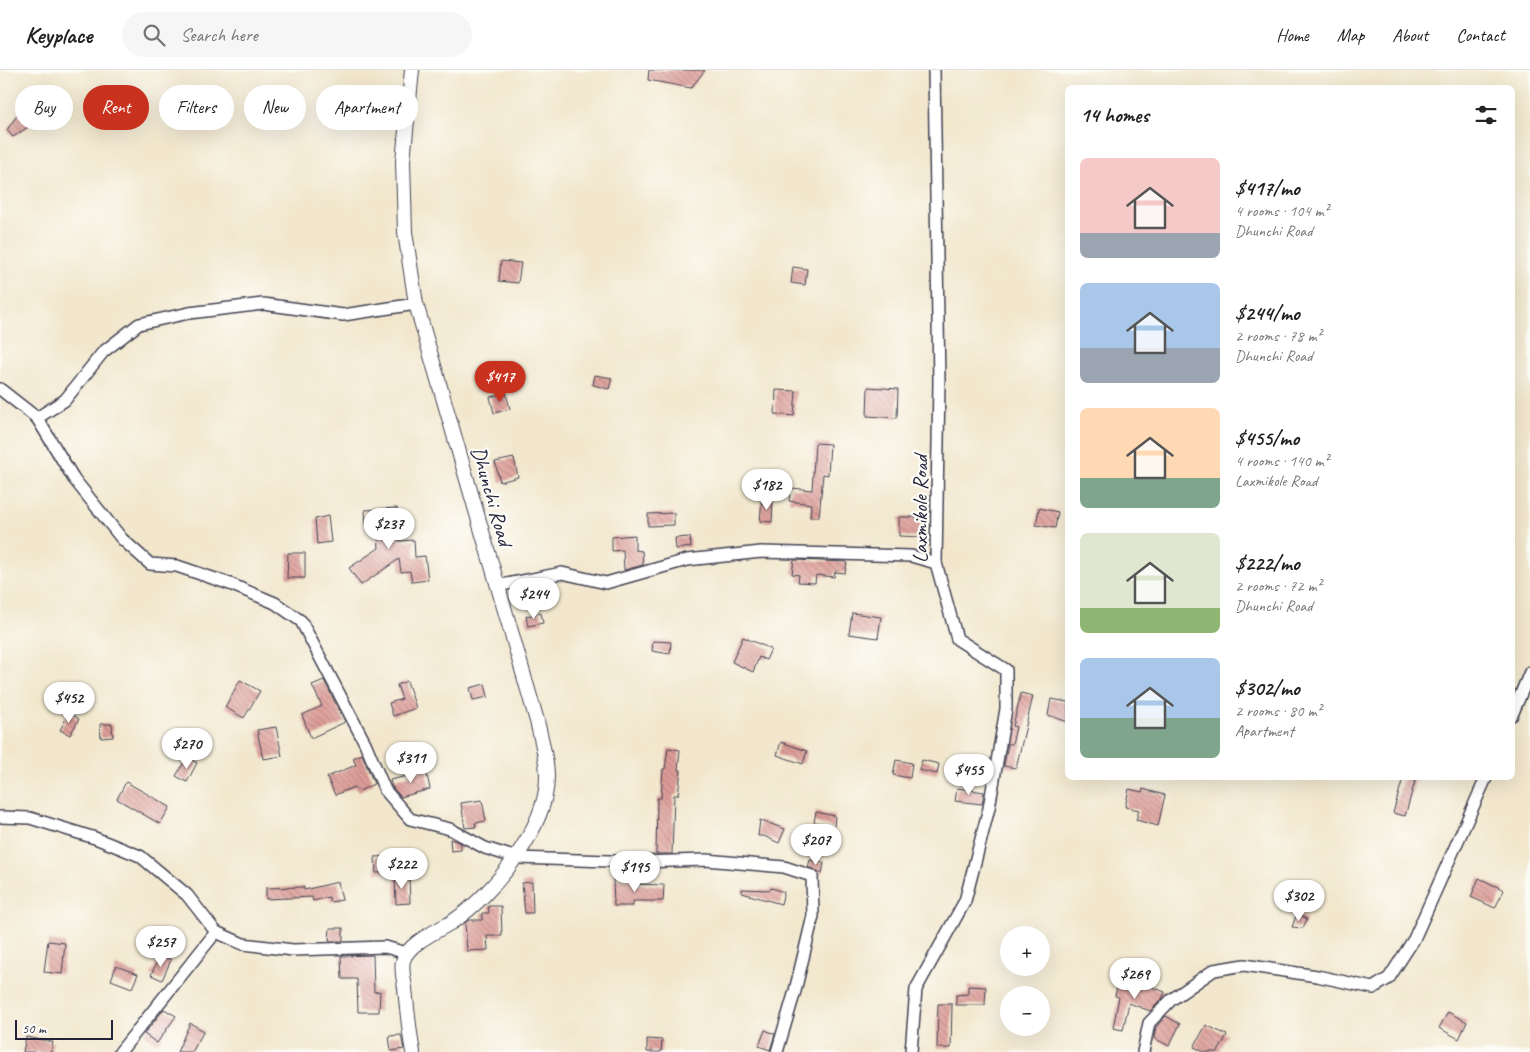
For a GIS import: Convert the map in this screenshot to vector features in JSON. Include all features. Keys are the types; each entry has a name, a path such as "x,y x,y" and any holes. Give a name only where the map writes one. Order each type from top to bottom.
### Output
{"street":[{"name":"Dhunchi Road","path":"407,953 414,945 456,919 485,894 516,858 534,826 544,798 547,777 544,750 537,721 416,304 406,232 403,161 412,70"},
{"name":"Laxmikole Road","path":"911,1052 916,989 965,902 989,808 1006,709 1006,670 957,639 936,562 940,382 934,70"},
{"path":"37,418 65,400 103,352 139,324 189,313 263,304 343,315 416,304"},
{"path":"0,389 37,418 74,479 122,539 150,564 177,566 230,584 275,603 301,621 365,743 385,790 410,819 450,829 485,848 516,858 640,862 706,860 784,866 812,876 812,916 795,991 777,1052"},
{"path":"498,586 562,574 606,583 688,560 760,552 911,556 936,562"},
{"path":"1515,707 1530,672"},
{"path":"1143,1052 1149,1024 1171,1000 1214,970 1244,965 1316,976 1373,988 1389,978 1414,939 1485,780"},
{"path":"0,816 30,818 95,838 140,856 188,895 216,932 243,944 293,950 385,947 407,953 403,962 403,975 414,1052"},
{"path":"120,1052 216,932"}],"building":[{"path":"649,70 705,70 691,88 648,80"},
{"path":"15,118 15,130 24,130 13,137 7,130"},
{"path":"501,261 521,263 518,283 499,281"},
{"path":"793,267 807,269 805,285 791,283"},
{"path":"595,375 612,378 609,389 593,385"},
{"path":"868,387 898,389 897,418 867,416"},
{"path":"776,390 796,391 794,416 775,414"},
{"path":"506,393 510,409 494,413 490,397"},
{"path":"815,443 830,444 828,475 823,474 819,517 810,517 811,504 789,501 791,488 812,490"},
{"path":"514,458 518,477 500,482 495,462"},
{"path":"762,499 773,500 772,522 760,521"},
{"path":"397,508 399,541 414,540 415,557 425,556 428,580 412,582 410,571 401,572 399,559 361,585 349,568 379,548 377,525 366,525 365,510"},
{"path":"1039,508 1058,512 1055,528 1036,525"},
{"path":"674,513 674,525 648,526 648,514"},
{"path":"328,516 331,542 317,544 315,519"},
{"path":"899,517 924,517 923,537 899,536"},
{"path":"635,535 635,550 642,551 643,565 624,570 623,550 612,551 612,537"},
{"path":"690,537 691,547 676,549 675,538"},
{"path":"288,553 305,553 305,578 287,578"},
{"path":"794,560 847,562 845,573 835,572 834,577 816,575 815,583 798,582 799,575 792,574"},
{"path":"541,613 543,623 528,626 526,616"},
{"path":"852,613 881,617 878,638 849,634"},
{"path":"743,637 771,649 766,660 759,657 753,672 732,662"},
{"path":"653,641 671,642 670,654 652,651"},
{"path":"240,680 260,691 244,718 225,707"},
{"path":"324,680 345,722 311,738 302,715 322,706 312,685"},
{"path":"407,681 416,708 393,716 389,703 402,699 397,685"},
{"path":"485,684 488,697 473,700 470,688"},
{"path":"1021,693 1033,696 1016,768 1004,766 1008,744 1012,744 1016,727 1013,726"},
{"path":"1051,699 1065,701 1065,721 1048,715"},
{"path":"69,713 79,719 70,735 60,730"},
{"path":"100,724 112,724 113,737 101,738"},
{"path":"276,727 282,756 263,759 257,730"},
{"path":"781,742 807,751 803,764 777,755"},
{"path":"668,748 680,750 678,770 681,770 678,795 674,795 672,854 656,854 657,798 661,798 663,769 665,769"},
{"path":"362,754 374,784 359,791 354,787 335,795 327,777 356,765 353,758"},
{"path":"187,757 197,763 187,782 176,776"},
{"path":"896,760 912,763 910,778 893,775"},
{"path":"922,760 939,764 937,774 919,770"},
{"path":"426,770 430,789 401,797 392,787 390,780"},
{"path":"1402,780 1415,780 1405,816 1393,813"},
{"path":"126,782 170,807 160,824 117,799"},
{"path":"957,788 984,792 982,804 955,801"},
{"path":"1129,789 1142,792 1143,789 1165,795 1158,826 1136,820 1139,810 1125,807"},
{"path":"482,800 486,821 475,823 476,827 465,828 461,803"},
{"path":"816,812 835,816 834,828 814,822"},
{"path":"760,820 785,829 779,843 764,836 758,836"},
{"path":"450,839 461,843 461,850 451,851"},
{"path":"397,856 398,872 376,873 375,857"},
{"path":"810,860 824,863 822,874 808,867"},
{"path":"395,876 409,876 410,903 396,904"},
{"path":"1479,878 1504,890 1495,908 1471,897"},
{"path":"613,879 633,879 633,884 664,885 663,901 633,901 633,906 614,906"},
{"path":"338,882 342,900 330,902 329,897 313,901 312,897 266,899 266,888 304,887 304,890"},
{"path":"532,882 533,913 525,913 522,883"},
{"path":"771,888 784,892 781,904 742,893 742,889 770,890"},
{"path":"488,906 501,906 502,936 487,936 488,950 467,951 465,923 469,920 482,920 482,913 489,913"},
{"path":"1297,913 1307,919 1303,928 1292,927"},
{"path":"330,928 343,928 343,941 329,941"},
{"path":"48,941 65,943 62,974 44,972"},
{"path":"160,955 171,960 162,980 151,975"},
{"path":"373,955 374,992 380,991 379,1012 358,1012 357,979 342,979 341,956"},
{"path":"116,966 138,974 132,988 111,980"},
{"path":"1119,979 1141,986 1142,983 1165,992 1162,999 1150,1011 1129,1003 1123,1030 1113,1028 1119,997 1115,996"},
{"path":"968,986 986,987 985,1005 956,1005 956,995 968,994"},
{"path":"938,1004 952,1004 951,1048 937,1048"},
{"path":"164,1009 176,1016 157,1043 144,1034"},
{"path":"1448,1012 1467,1022 1459,1039 1439,1028"},
{"path":"1166,1016 1180,1024 1169,1046 1154,1038 1156,1027"},
{"path":"190,1023 204,1031 192,1052 177,1052"},
{"path":"1206,1025 1227,1035 1218,1052 1204,1052 1194,1047"},
{"path":"765,1030 775,1034 770,1050 759,1046"},
{"path":"401,1035 404,1049 391,1051 389,1036"},
{"path":"26,1037 53,1042 51,1052 23,1052"},
{"path":"647,1039 662,1040 661,1052 647,1052"}]}
